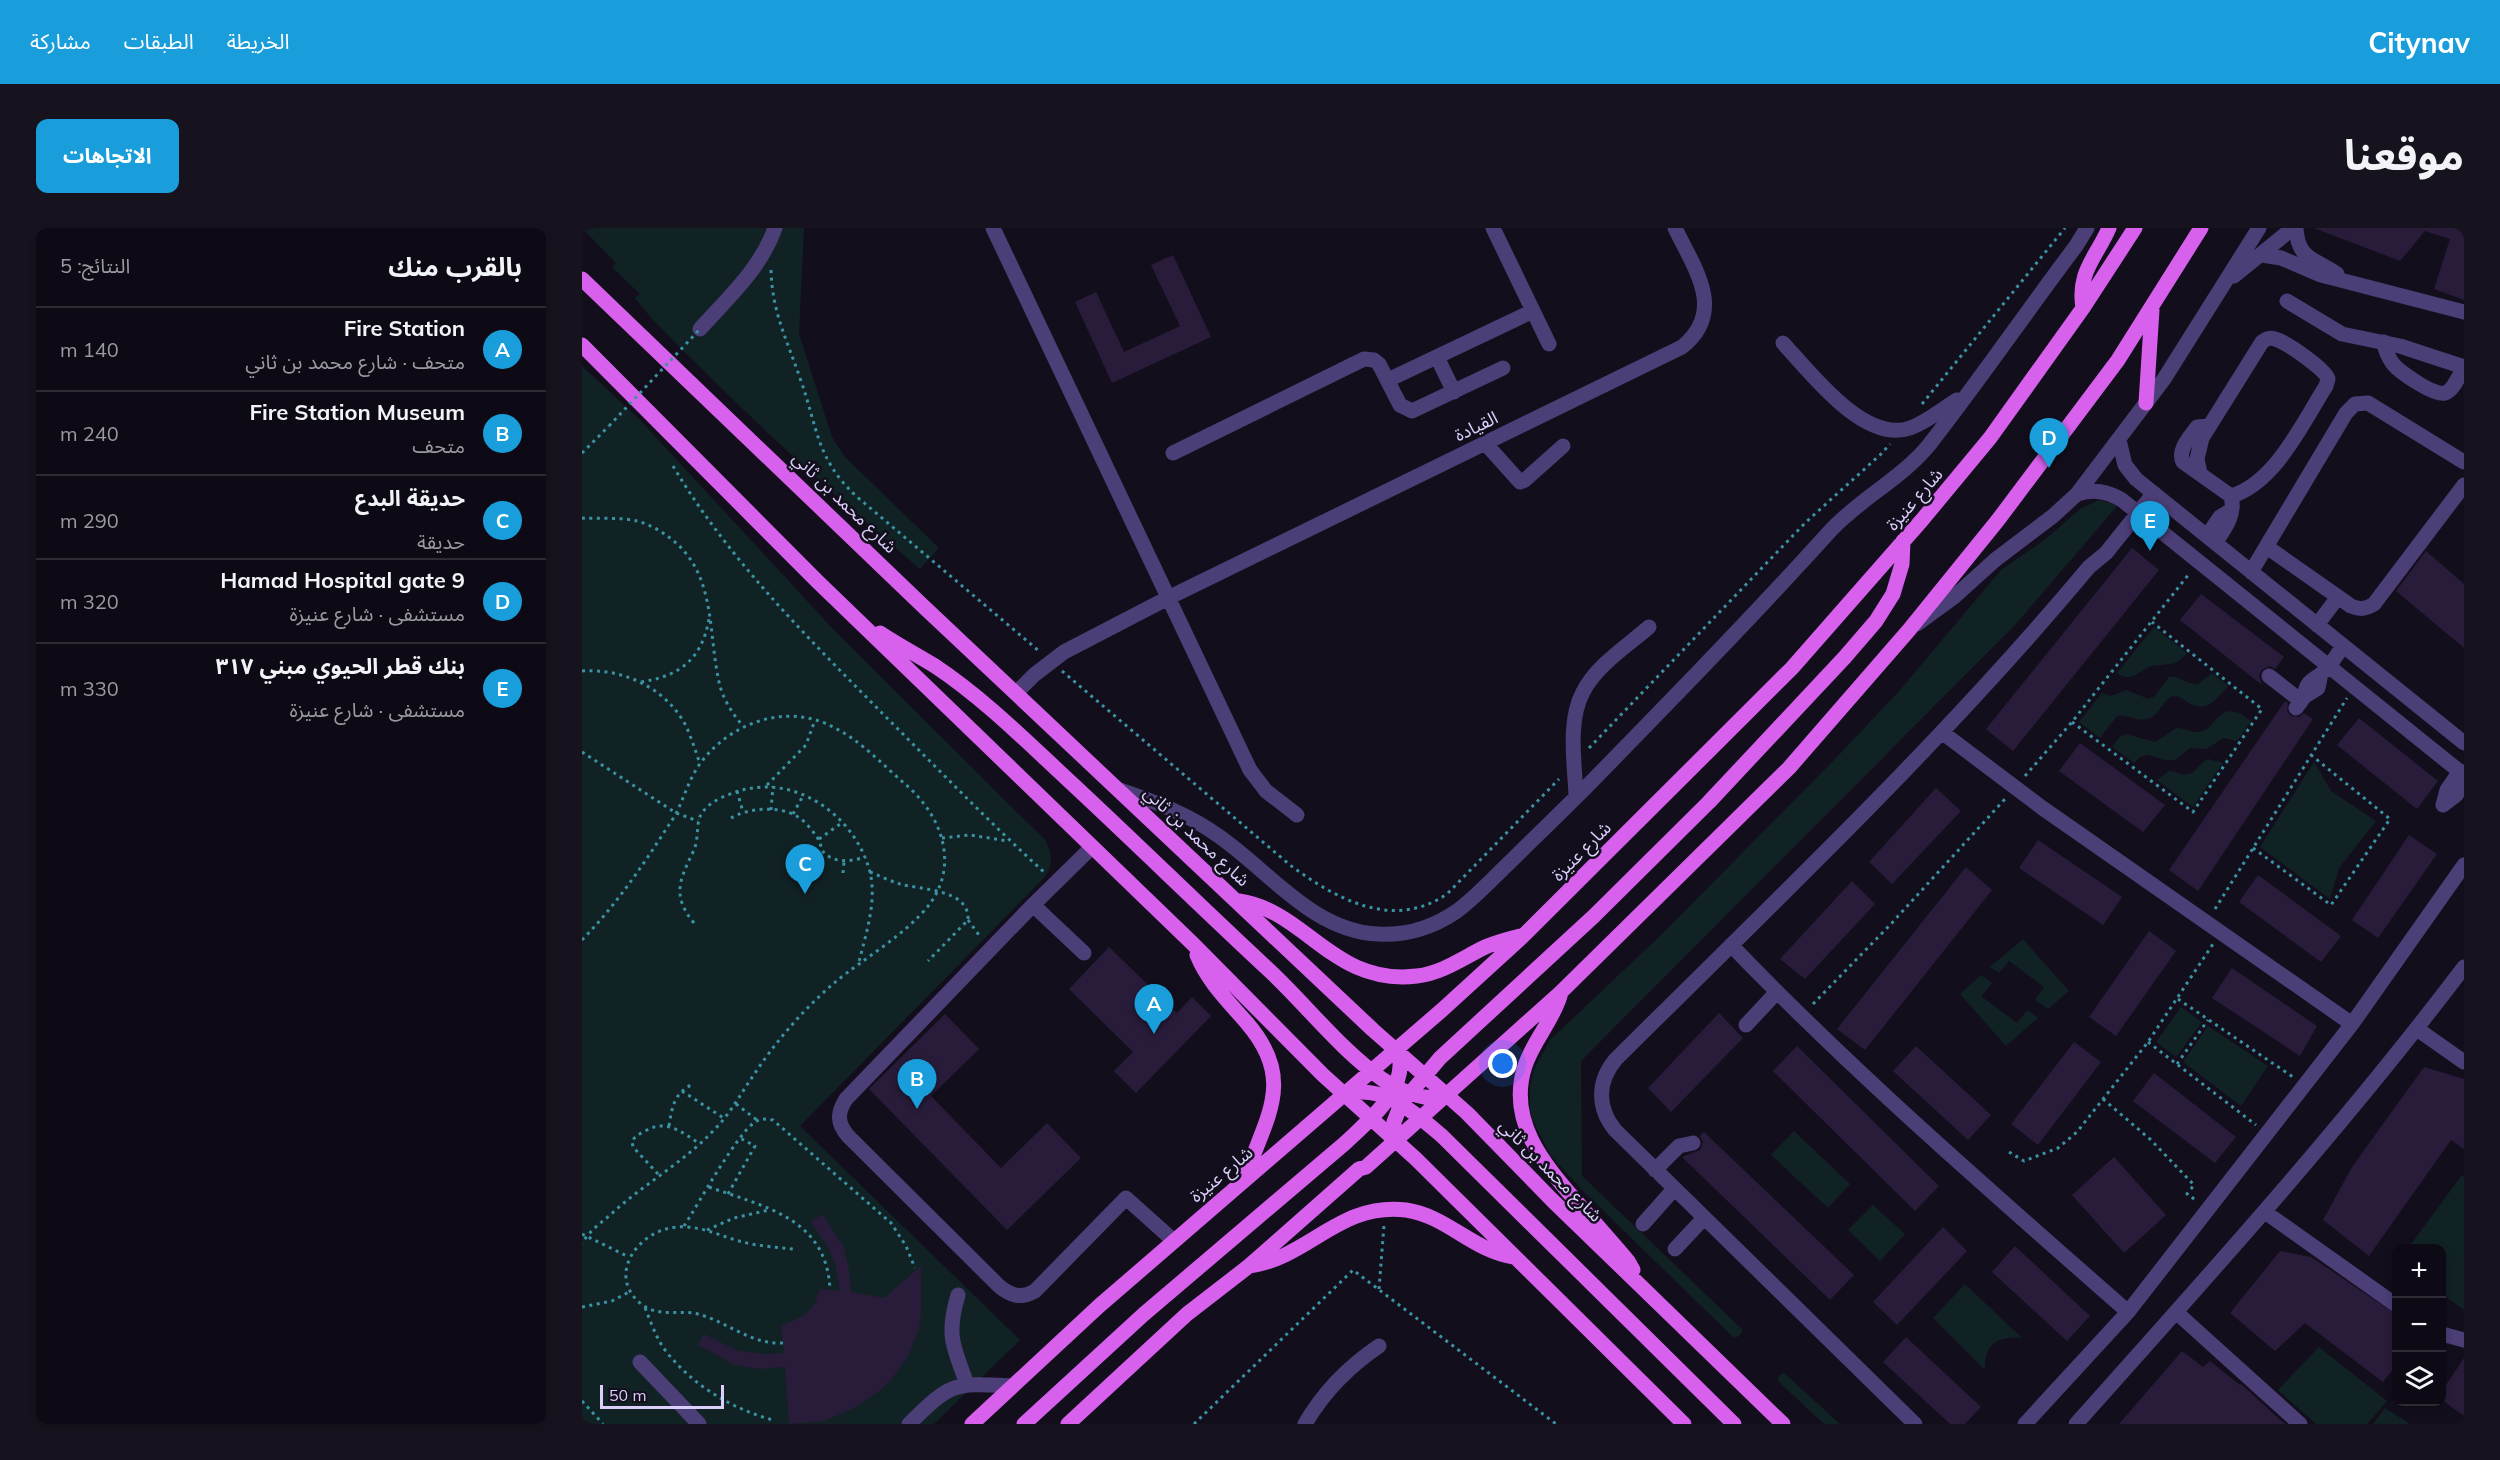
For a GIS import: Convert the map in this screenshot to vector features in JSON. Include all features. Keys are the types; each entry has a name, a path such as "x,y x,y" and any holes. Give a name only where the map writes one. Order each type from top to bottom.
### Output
{"main road":[{"path":"2083,308 2084,274 2109,228"},
{"name":"شارع عنيزة","path":"972,1424 1244,1179 1398,1051 1523,936 1792,668 1990,438 2083,308 2135,228"},
{"path":"1068,1424 1187,1314 1249,1266 1359,1169 1366,1167 1446,1097 1560,993 1788,768 1909,630 1998,520 2082,410 2152,309 2201,228"},
{"name":"شارع محمد بن ثاني","path":"582,279 1373,1030 1446,1097 1467,1113 1645,1291 1783,1424"},
{"path":"2146,403 2152,309"},
{"path":"582,345 855,618 1193,944 1323,1075 1347,1094 1416,1159 1684,1424"},
{"path":"1024,1424 1144,1314 1344,1144 1398,1095 1424,1076 1594,916 1709,802 1876,621 1893,594 1902,564 1903,541"},
{"path":"855,618 935,666 994,711 1128,835 1279,980 1349,1051 1442,1136 1734,1424"},
{"path":"1239,901 1262,906 1324,950 1356,967 1392,976 1419,976 1433,973 1492,944 1523,936"},
{"path":"1193,944 1211,981 1253,1031 1271,1067 1273,1077 1271,1109 1244,1179"},
{"path":"1560,993 1550,1022 1526,1065 1521,1092 1522,1117 1544,1164 1628,1261 1645,1291"},
{"path":"1395,1141 1394,1122 1401,1071 1398,1051"},
{"path":"1347,1094 1362,1091 1432,1099 1446,1097"},
{"path":"1249,1266 1277,1260 1343,1220 1371,1211 1386,1210 1405,1210 1444,1222 1489,1251 1514,1257"}],"street":[{"path":"700,329 764,255 776,228"},
{"path":"993,228 1250,770 1266,790 1297,815"},
{"path":"1493,228 1549,344"},
{"name":"القيادة","path":"1017,692 1051,661 1168,598 1672,352 1690,340 1702,322 1705,301 1700,280 1675,228"},
{"path":"1120,790 1155,802 1197,822 1228,843 1326,920 1352,930 1380,934 1421,929 1434,924 1458,910 1576,797 1734,635 1834,527 1927,447 2087,228"},
{"path":"1909,630 1954,597 1995,560 2078,494 2146,403 2227,281 2259,228"},
{"path":"2227,281 2294,228 2298,244 2307,257 2332,270 2349,283"},
{"path":"2262,255 2281,258 2310,272 2464,312"},
{"path":"2287,302 2342,334 2384,342 2464,367 2451,390 2444,394 2436,393 2398,368 2388,357 2384,342"},
{"path":"1388,380 1533,311"},
{"path":"2211,539 2229,523 2231,504 2268,474 2326,386 2327,375 2322,369 2277,340 2267,339 2262,342 2209,426 2197,427 2181,452 2183,462 2200,473 2231,504"},
{"path":"1783,343 1848,411 1863,421 1881,428 1909,429 1967,393"},
{"path":"1437,357 1454,392"},
{"path":"1173,453 1364,359 1374,360 1379,364 1400,405 1407,410 1416,410 1503,368"},
{"path":"2251,572 2346,413 2355,404 2368,403 2464,462"},
{"path":"2119,440 2125,465 2136,479 2464,743"},
{"path":"1485,443 1520,482 1563,446"},
{"path":"2266,547 2357,609 2369,607 2374,604 2464,484"},
{"path":"2078,494 2086,491 2105,492 2135,510 2325,670 2354,687 2463,776"},
{"path":"1915,1424 1609,1124 1601,1099 1603,1082 1616,1059 1943,733 2007,664 2089,567 2095,552 2150,491"},
{"path":"2317,625 2338,597"},
{"path":"1576,797 1575,713 1583,690 1598,672 1649,627"},
{"path":"2269,676 2301,702 2318,688 2325,670 2343,646"},
{"path":"1943,733 2014,788 2352,1024"},
{"path":"1091,848 1033,904 846,1099 840,1108 838,1118 841,1128 999,1286 1012,1295 1020,1296 1035,1291 1126,1198 1174,1241"},
{"path":"2025,1424 2127,1312 2267,1134 2352,1024 2464,865"},
{"path":"1033,904 1084,953"},
{"path":"1731,945 1801,1015 1975,1177 2127,1312"},
{"path":"2076,1424 2265,1212 2417,1029 2464,967"},
{"path":"1746,1025 1777,992"},
{"path":"2417,1029 2464,1062"},
{"path":"1655,1170 1679,1146 1693,1143"},
{"path":"1643,1224 1674,1189"},
{"path":"2265,1212 2392,1301"},
{"path":"1675,1249 1704,1218"},
{"path":"958,1295 951,1316 951,1334 967,1384"},
{"path":"2176,1312 2300,1424"},
{"path":"2446,1335 2464,1340"},
{"path":"1305,1424 1327,1390 1342,1374 1379,1346"},
{"path":"687,1424 636,1365 699,1424"},
{"path":"909,1424 938,1395 957,1386 967,1384 1012,1386"}],"path":[{"path":"764,255 771,266 772,289 779,324 805,390 820,447 835,474 856,496 1317,886 1333,894 1376,908 1414,909 1436,901 1447,894 1798,530 1880,455 2065,228"},
{"path":"582,453 700,329"},
{"path":"673,466 703,514 741,564 823,653 1011,842 1055,883"},
{"path":"582,518 637,521 660,530 674,540 696,566 706,589 718,679 732,712 743,726"},
{"path":"1801,1015 1890,925 2014,788 2072,722 2189,574"},
{"path":"640,682 662,679 681,669 696,654 706,635 710,615"},
{"path":"2072,722 2193,812 2262,709 2152,622"},
{"path":"582,671 595,670 618,674 640,682 668,702 687,728 700,764"},
{"path":"2206,923 2354,687"},
{"path":"582,940 622,896 676,813 691,778 700,764 727,736 743,726 760,720 778,717 815,720 833,727 914,791 936,819 942,838 944,854 938,891 908,926 826,990 789,1027 752,1077 725,1119 700,1144 626,1200 582,1243"},
{"path":"766,786 806,745 815,720"},
{"path":"582,752 676,813 698,820"},
{"path":"2253,848 2331,905 2390,819 2312,755"},
{"path":"771,810 773,786"},
{"path":"694,923 681,902 679,890 681,878 698,840 698,820 707,807 737,791 773,786 804,794 823,804 843,822 865,858 870,872 871,914 859,963"},
{"path":"737,791 743,812"},
{"path":"793,814 804,794"},
{"path":"731,818 743,812 771,810 793,814 806,823 819,839 822,851 827,856 844,861 865,858"},
{"path":"819,839 843,822"},
{"path":"942,838 970,835 1011,842"},
{"path":"843,873 844,861"},
{"path":"870,872 898,884 938,891 963,903 967,909 968,920 979,935"},
{"path":"928,961 968,920"},
{"path":"2009,1152 2024,1161 2058,1148 2077,1132 2148,1042 2220,933"},
{"path":"2178,999 2305,1085"},
{"path":"2177,1064 2208,1020"},
{"path":"2148,1042 2267,1134"},
{"path":"669,1126 672,1106 682,1091 693,1084"},
{"path":"682,1091 725,1119"},
{"path":"2103,1099 2173,1162 2194,1185 2187,1194 2207,1210"},
{"path":"736,1104 757,1120 773,1120 880,1211 900,1235 915,1268"},
{"path":"684,1226 740,1138 757,1120"},
{"path":"658,1174 634,1149 632,1141 634,1137 652,1127 669,1126 700,1144"},
{"path":"728,1194 755,1146 740,1138"},
{"path":"709,1187 771,1209 794,1220 811,1236 824,1258 830,1290"},
{"path":"706,1231 734,1218 771,1209"},
{"path":"1379,1289 1385,1221"},
{"path":"773,1420 742,1410 723,1400 680,1366 665,1349 645,1306 632,1291 626,1276 630,1257 638,1245 654,1234 673,1227 684,1226 740,1241 793,1249"},
{"path":"582,1234 630,1257"},
{"path":"582,1307 612,1301 632,1291"},
{"path":"645,1306 661,1312 692,1313 704,1316 759,1342 783,1343"},
{"path":"582,1401 603,1424"},
{"path":"582,1419 586,1424"}],"shaded area":[{"path":"582,228 804,228 799,334 832,437 845,457 939,548 920,569 750,416 652,319 635,298 640,294 612,267 616,263"},
{"path":"582,366 640,420 834,630 1045,840 1050,851 1050,867 1041,881 800,1126 1020,1340 934,1424 582,1424"},
{"path":"2099,500 2118,505 2015,625 1581,1061 1582,1176 1743,1330 1739,1336 1734,1338 1584,1192 1550,1155 1530,1110 1530,1086 1534,1069 1550,1040 1661,935 1900,690 2001,570 2047,538 2080,509"},
{"path":"2154,627 2187,653 2179,661 2152,666 2131,677 2117,673"},
{"path":"2212,673 2228,686 2216,699 2203,707 2173,696 2155,715 2147,719 2117,716 2100,738 2079,722 2102,693 2111,696 2126,690 2149,699 2155,696 2169,677 2198,684"},
{"path":"2229,711 2239,713 2251,721 2237,741 2224,738 2206,749 2190,748 2175,760 2148,755 2140,757 2134,763 2112,747 2120,737 2126,734 2155,742 2177,728 2194,732 2202,731"},
{"path":"2208,759 2223,763 2193,807 2157,780 2169,771 2189,774"},
{"path":"2314,762 2331,791 2376,821 2339,868 2330,899 2260,847"},
{"path":"2023,939 2069,991 2048,1009 2035,1000 2044,987 2009,961 1999,973 1990,967"},
{"path":"1981,975 1992,983 1981,996 2017,1023 2027,1010 2038,1018 2006,1046 1960,994"},
{"path":"2181,1007 2202,1022 2176,1057 2156,1042"},
{"path":"2208,1026 2268,1066 2241,1106 2183,1062"},
{"path":"1794,1131 1850,1184 1828,1208 1771,1155"},
{"path":"2462,1175 2464,1177 2464,1310 2446,1297 2446,1244 2411,1244"},
{"path":"1873,1205 1905,1234 1880,1261 1848,1230"},
{"path":"1965,1284 2022,1338 2006,1338 1994,1344 1987,1354 1985,1370 1933,1318"},
{"path":"2319,1347 2387,1401 2367,1424 2316,1424 2278,1390"},
{"path":"1784,1373 1840,1424 1824,1424 1778,1381 1779,1376"},
{"path":"2385,1408 2410,1424 2373,1424"}],"building":[{"path":"2314,228 2464,228 2464,300 2434,289 2450,239 2425,231 2400,261"},
{"path":"1173,255 1211,337 1112,383 1075,302 1096,292 1124,352 1180,326 1151,265"},
{"path":"2132,548 2159,570 2013,751 1986,729"},
{"path":"2426,551 2464,584 2464,648 2396,591"},
{"path":"2201,594 2284,657 2275,669 2270,666 2262,670 2259,675 2262,685 2180,620"},
{"path":"2285,701 2288,703 2287,711 2291,716 2299,717 2304,713 2313,719 2198,891 2169,870"},
{"path":"2359,718 2438,781 2417,809 2337,745"},
{"path":"2080,743 2165,805 2143,832 2059,771"},
{"path":"1936,788 1961,811 1892,884 1869,862"},
{"path":"2409,835 2437,854 2378,938 2352,920"},
{"path":"2038,840 2122,897 2103,925 2019,868"},
{"path":"1966,867 1992,890 1865,1050 1837,1029"},
{"path":"2258,875 2341,936 2321,962 2239,902"},
{"path":"1852,881 1875,904 1805,979 1780,959"},
{"path":"2149,931 2176,951 2116,1036 2089,1017"},
{"path":"1109,947 1177,1013 1192,997 1211,1016 1136,1093 1114,1071 1133,1052 1069,989"},
{"path":"2232,968 2317,1026 2300,1056 2212,998"},
{"path":"1719,1013 1743,1038 1671,1112 1648,1088"},
{"path":"945,1014 979,1049 931,1096 1001,1168 1047,1123 1081,1158 1007,1230 869,1089"},
{"path":"2074,1042 2101,1062 2038,1145 2011,1124"},
{"path":"1797,1046 1939,1186 1915,1211 1773,1071"},
{"path":"1916,1046 1991,1115 1968,1140 1893,1071"},
{"path":"2424,1067 2464,1079 2464,1149 2451,1140 2369,1256 2323,1220 2352,1167"},
{"path":"2154,1073 2236,1137 2215,1163 2133,1101"},
{"path":"1704,1132 1854,1275 1830,1300 1682,1157 1700,1150 1703,1142 1700,1136"},
{"path":"2114,1157 2166,1215 2124,1253 2072,1195"},
{"path":"822,1214 843,1246 849,1269 851,1292 884,1298 921,1266 919,1329 908,1356 891,1380 879,1391 854,1408 824,1421 789,1424 785,1367 759,1369 735,1365 698,1345 704,1334 738,1351 784,1353 781,1326 805,1315 815,1303 820,1289 840,1291 835,1264 829,1249 811,1222"},
{"path":"1943,1227 1967,1251 1897,1325 1873,1302"},
{"path":"2015,1246 2090,1316 2067,1341 1992,1272"},
{"path":"2280,1251 2311,1257 2392,1312 2392,1370 2383,1382 2305,1323 2275,1351 2230,1313"},
{"path":"1906,1337 1981,1407 1965,1424 1950,1424 1883,1362"},
{"path":"2182,1351 2203,1367 2210,1361 2241,1384 2285,1424 2119,1424"},
{"path":"2464,1358 2464,1416 2446,1403 2446,1385"}],"place":[{"name":"Hamad Hospital gate 9","path":"2049,468"},
{"name":"بنك قطر الحيوي مبني ٣١٧","path":"2150,551"},
{"name":"حديقة البدع","path":"805,894"},
{"name":"Fire Station","path":"1154,1034"},
{"name":"Fire Station Museum","path":"917,1109"}]}
